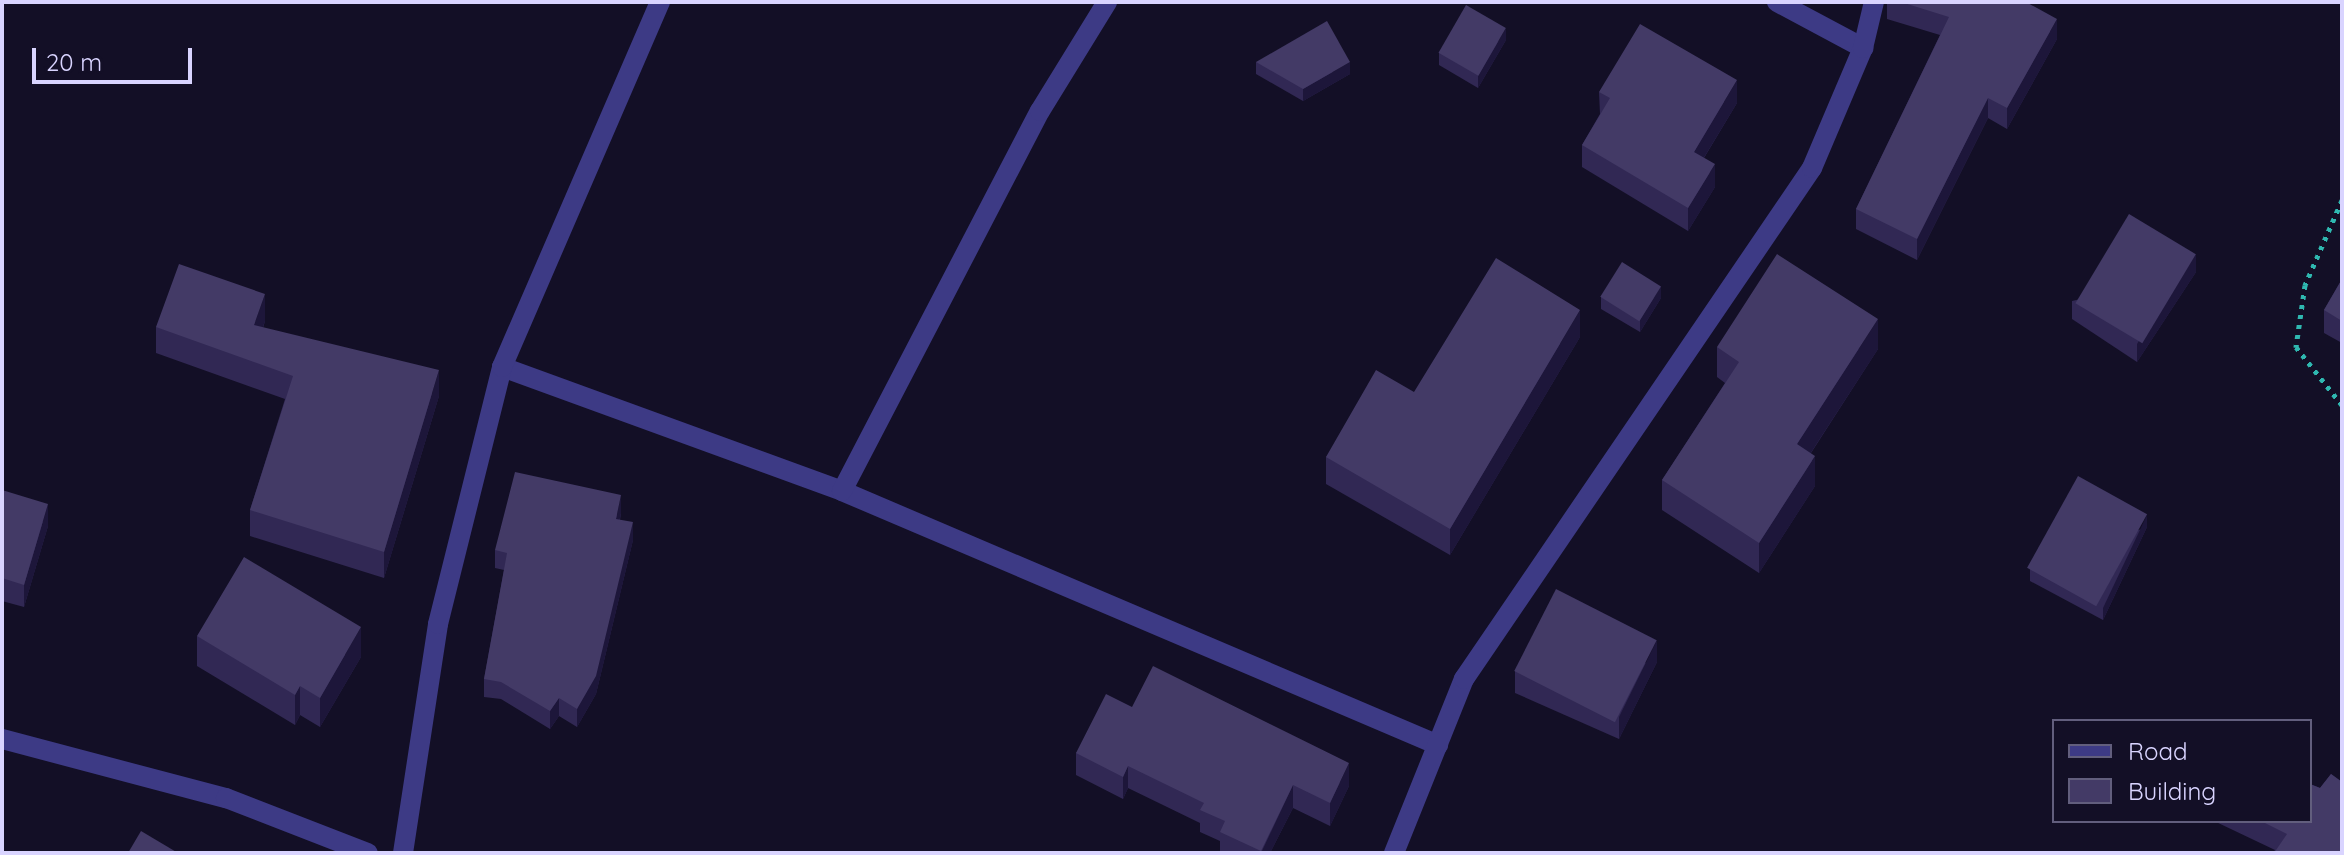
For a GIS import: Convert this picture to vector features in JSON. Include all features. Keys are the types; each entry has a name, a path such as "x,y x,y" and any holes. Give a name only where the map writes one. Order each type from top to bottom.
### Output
{"street":[{"path":"403,853 438,624 502,367 660,2"},
{"path":"842,491 1040,111 1107,2"},
{"path":"1777,2 1863,48"},
{"path":"1394,853 1464,679 1812,168 1863,48 1874,2"},
{"path":"502,367 842,491 1438,745"},
{"path":"2,739 226,798 368,853"}],"path":[{"path":"2342,200 2305,285 2296,347 2342,405"}],"building":[{"path":"1901,2 2026,2 2057,19 2007,108 1988,98 1917,239 1856,209 1949,17"},
{"path":"1466,5 1506,28 1478,76 1438,53"},
{"path":"1327,21 1350,62 1303,89 1256,62"},
{"path":"1640,24 1737,80 1694,152 1715,164 1688,208 1582,145 1610,98 1599,92"},
{"path":"2129,214 2196,254 2142,343 2075,303"},
{"path":"1777,254 1878,319 1797,444 1815,456 1759,543 1662,480 1739,362 1717,347"},
{"path":"1496,258 1580,310 1450,529 1326,457 1376,370 1414,392"},
{"path":"1622,262 1661,286 1639,321 1600,297"},
{"path":"179,264 265,294 254,325 439,370 384,552 250,510 293,376 156,327"},
{"path":"2342,279 2342,321 2324,310"},
{"path":"515,472 621,495 616,519 633,522 596,676 577,709 559,698 550,711 501,682 484,679 507,553 495,550"},
{"path":"2078,476 2147,514 2096,606 2027,568"},
{"path":"2,490 48,504 24,585 2,578"},
{"path":"244,557 361,627 320,698 300,686 295,695 197,636"},
{"path":"1556,589 1657,640 1615,722 1514,671"},
{"path":"1153,666 1349,763 1330,803 1293,785 1261,851 1220,832 1225,821 1200,810 1204,803 1128,766 1123,777 1076,753 1106,694 1132,707"},
{"path":"2331,774 2342,782 2342,853 2274,853 2287,834 2265,823 2312,823 2312,785 2320,788"},
{"path":"141,831 178,853 128,853"}]}
